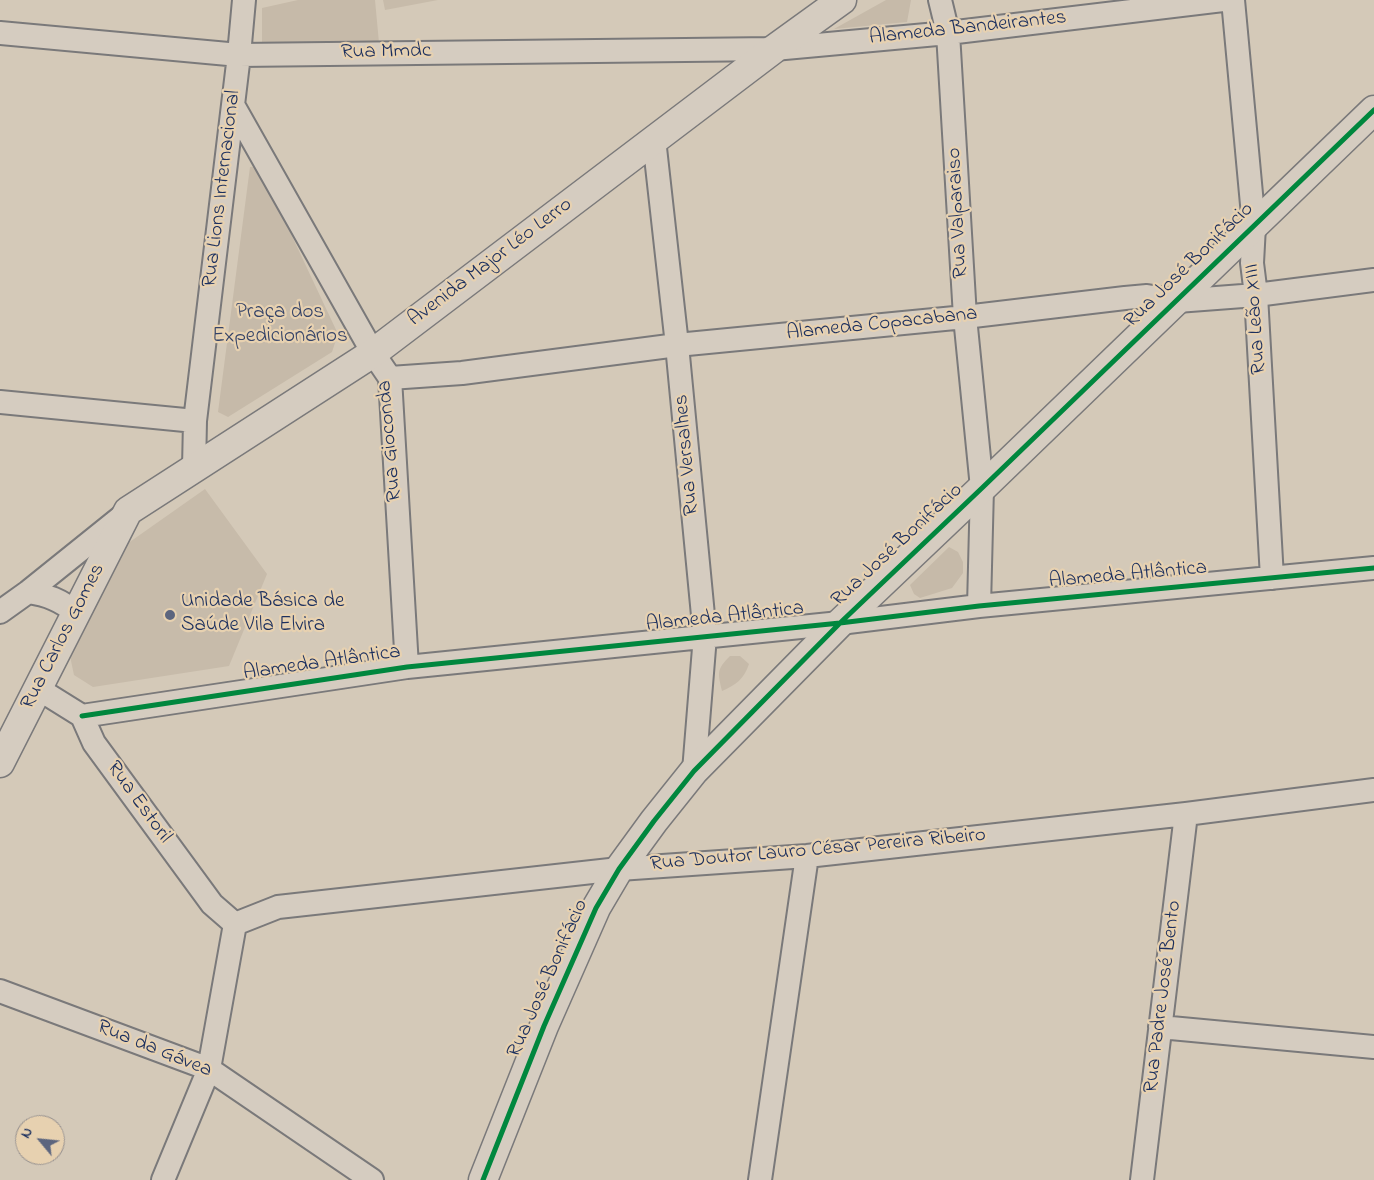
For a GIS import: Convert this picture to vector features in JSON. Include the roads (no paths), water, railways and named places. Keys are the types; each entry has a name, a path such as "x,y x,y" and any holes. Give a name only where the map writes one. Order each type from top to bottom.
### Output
{"street":[{"name":"Rua Lions Internacional","path":"194,468 195,421 244,0"},
{"name":"Avenida Major Léo Lerro","path":"128,511 373,353 654,139 842,0"},
{"name":"Rua Valparaiso","path":"940,0 948,33 965,317 982,488 979,606"},
{"name":"Alameda Bandeirantes","path":"774,49 948,33 1222,0"},
{"name":"Rua Leão XIII","path":"1233,0 1254,226 1252,263 1256,295 1272,578"},
{"name":"Rua Mmdc","path":"0,33 239,55 774,49"},
{"name":"Rua Gioconda","path":"233,105 373,353 390,378 407,667"},
{"name":"Rua José Bonifácio","path":"483,1180 544,1026 596,908 620,869 654,821 694,770 840,623 1374,110"},
{"name":"Rua Versalhes","path":"654,139 677,344 705,636 694,770"},
{"name":"Alameda Copacabana","path":"390,378 462,374 677,344 965,317 1148,296 1177,301 1256,295 1374,280"},
{"path":"0,402 195,421"},
{"path":"0,612 28,592 128,511"},
{"name":"Rua Carlos Gomes","path":"0,763 128,511"},
{"name":"Alameda Atlântica","path":"82,716 407,667 840,623 979,606 1374,568"},
{"path":"28,592 46,595 64,603 76,613"},
{"path":"37,688 82,716"},
{"name":"Rua Estoril","path":"82,716 94,743 206,896 212,904 235,924"},
{"name":"Rua Doutor Lauro César Pereira Ribeiro","path":"235,924 278,907 620,869 807,856 1186,814 1374,790"},
{"name":"Rua Padre José Bento","path":"1142,1180 1186,814"},
{"path":"760,1180 807,856"},
{"path":"163,1180 209,1069 235,924"},
{"name":"Rua da Gávea","path":"0,991 209,1069 372,1180"},
{"path":"1160,1027 1374,1047"}],"place":[{"name":"Unidade Básica de Saúde Vila Elvira","path":"170,615"}],"park label":[{"name":"Praça dos Expedicionários","path":"280,326"}]}
